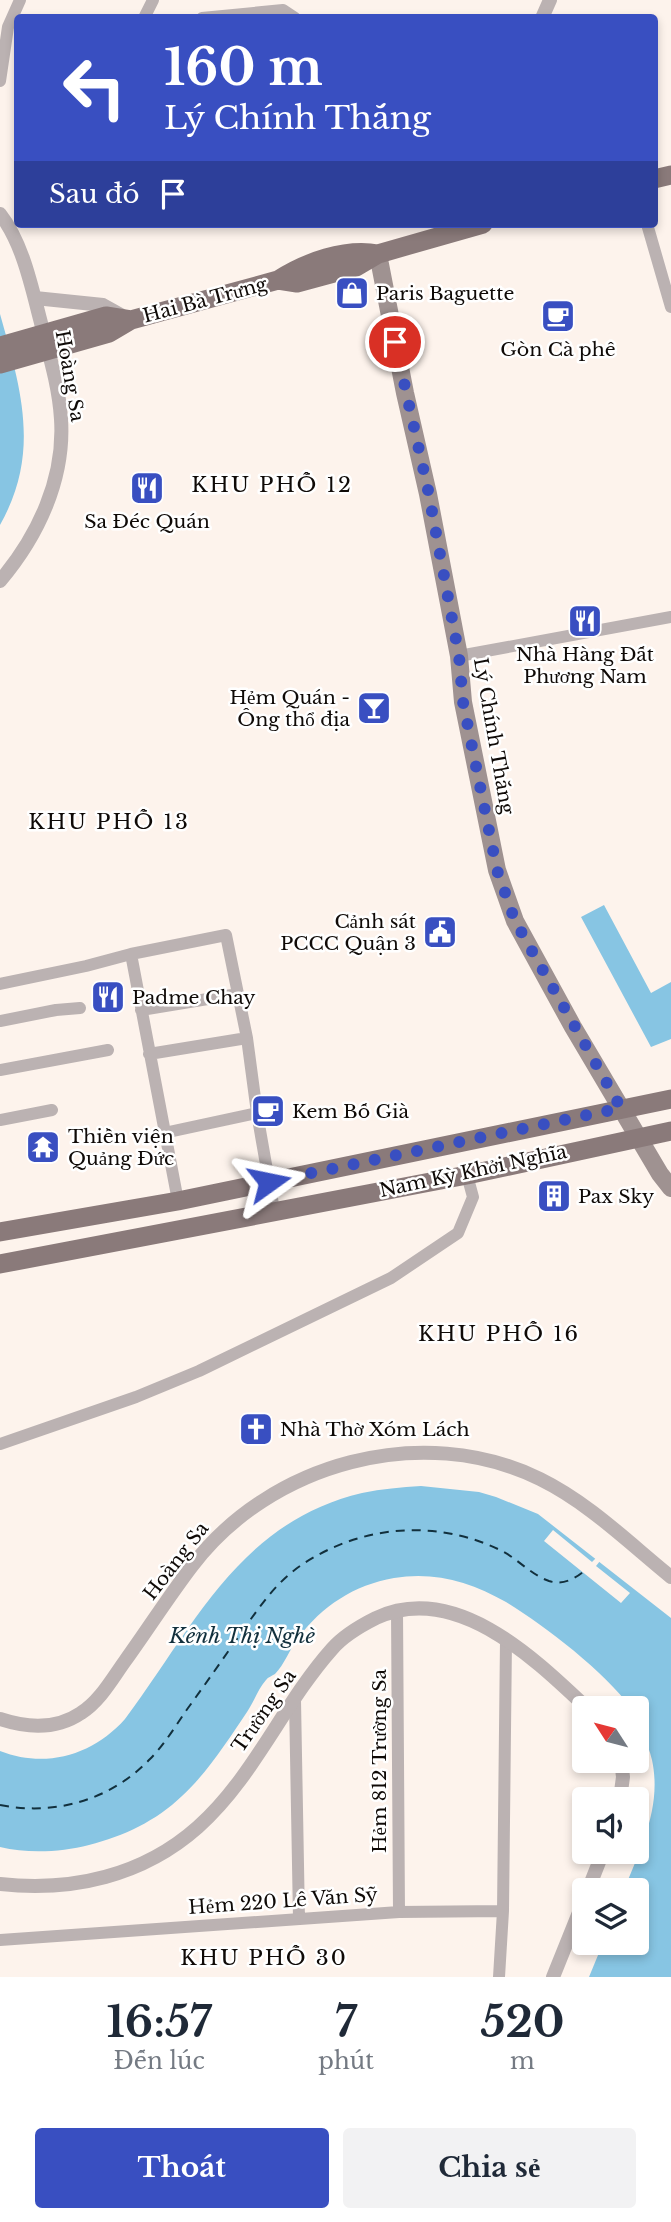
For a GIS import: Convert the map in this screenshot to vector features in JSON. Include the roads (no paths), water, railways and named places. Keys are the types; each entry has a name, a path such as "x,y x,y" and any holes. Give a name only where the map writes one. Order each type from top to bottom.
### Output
{"main road":[{"name":"Hai Bà Trưng","path":"107,325 278,280 297,283 356,267 378,254 453,229"},
{"name":"Lý Chính Thắng","path":"378,254 405,393 428,490 459,656 463,702 497,870 515,921 621,1108 671,1188"},
{"path":"0,346 107,325"},
{"path":"0,364 107,325"},
{"name":"Nam Kỳ Khởi Nghĩa","path":"0,1232 178,1201 671,1099"},
{"name":"Nam Kỳ Khởi Nghĩa","path":"0,1264 467,1175 671,1132"}],"street":[{"path":"248,14 293,10"},
{"path":"0,81 9,27"},
{"name":"Hoàng Sa","path":"0,214 11,228 35,298 61,418 54,482 41,519 23,552 0,581"},
{"path":"648,228 671,307"},
{"path":"35,298 103,305 130,320"},
{"path":"459,656 671,617"},
{"path":"0,984 226,935 247,1038 274,1210"},
{"path":"131,954 178,1201"},
{"path":"141,1010 237,994"},
{"path":"0,1021 80,1008"},
{"path":"149,1054 247,1038"},
{"path":"0,1070 108,1050"},
{"path":"0,1121 52,1110"},
{"path":"164,1133 257,1113"},
{"path":"0,1444 136,1397 199,1371 391,1278 458,1233 473,1197 467,1175"},
{"name":"Hoàng Sa","path":"0,1718 25,1725 48,1725 60,1723 82,1712 103,1691 192,1566 227,1527 259,1502 294,1482 362,1459 431,1453 483,1459 511,1467 549,1484 579,1503 671,1577"},
{"name":"Trường Sa","path":"0,1884 38,1887 76,1884 135,1868 166,1852 200,1826 228,1796 333,1647 364,1624 397,1611 447,1611 479,1623 506,1640 573,1696"},
{"name":"Hẻm 812 Trường Sa","path":"397,1611 398,1912"},
{"path":"499,1977 503,1911 506,1640"},
{"path":"295,1700 299,1920"},
{"name":"Hẻm 220 Lê Văn Sỹ","path":"0,1940 398,1912 503,1911"},
{"path":"553,1977 572,1930"}],"water":[{"path":"0,314 20,394 24,446 13,498 0,525"},
{"path":"604,905 651,993 671,982 671,1039 651,1047 581,917"},
{"name":"Kênh Thị Nghè","path":"421,1486 479,1492 538,1514 671,1618 671,1977 589,1977 598,1955 649,1955 649,1878 629,1878 634,1864 649,1864 649,1822 654,1777 649,1751 649,1696 621,1696 573,1650 506,1602 466,1584 438,1577 409,1576 379,1581 352,1592 328,1607 307,1627 275,1674 263,1684 232,1734 200,1777 172,1805 150,1820 115,1837 56,1851 0,1847 0,1751 34,1759 51,1758 84,1750 98,1742 125,1719 223,1582 251,1553 283,1528 319,1507 362,1493"}],"place":[{"name":"Paris Baguette","path":"352,293"},
{"name":"Gòn Cà phê","path":"558,316"},
{"name":"Sa Đéc Quán","path":"147,488"},
{"name":"Nhà Hàng Đất Phương Nam","path":"585,621"},
{"name":"Hẻm Quán - Ông thổ địa","path":"374,708"},
{"name":"Cảnh sát PCCC Quận 3","path":"440,932"},
{"name":"Padme Chay","path":"108,997"},
{"name":"Kem Bố Già","path":"268,1111"},
{"name":"Thiền viện Quảng Đức","path":"43,1147"},
{"name":"Pax Sky","path":"554,1196"},
{"name":"Nhà Thờ Xóm Lách","path":"256,1429"}],"district":[{"name":"KHU PHỐ 12","path":"272,485"},
{"name":"KHU PHỐ 13","path":"109,822"},
{"name":"KHU PHỐ 16","path":"499,1334"},
{"name":"KHU PHỐ 30","path":"264,1958"}]}
